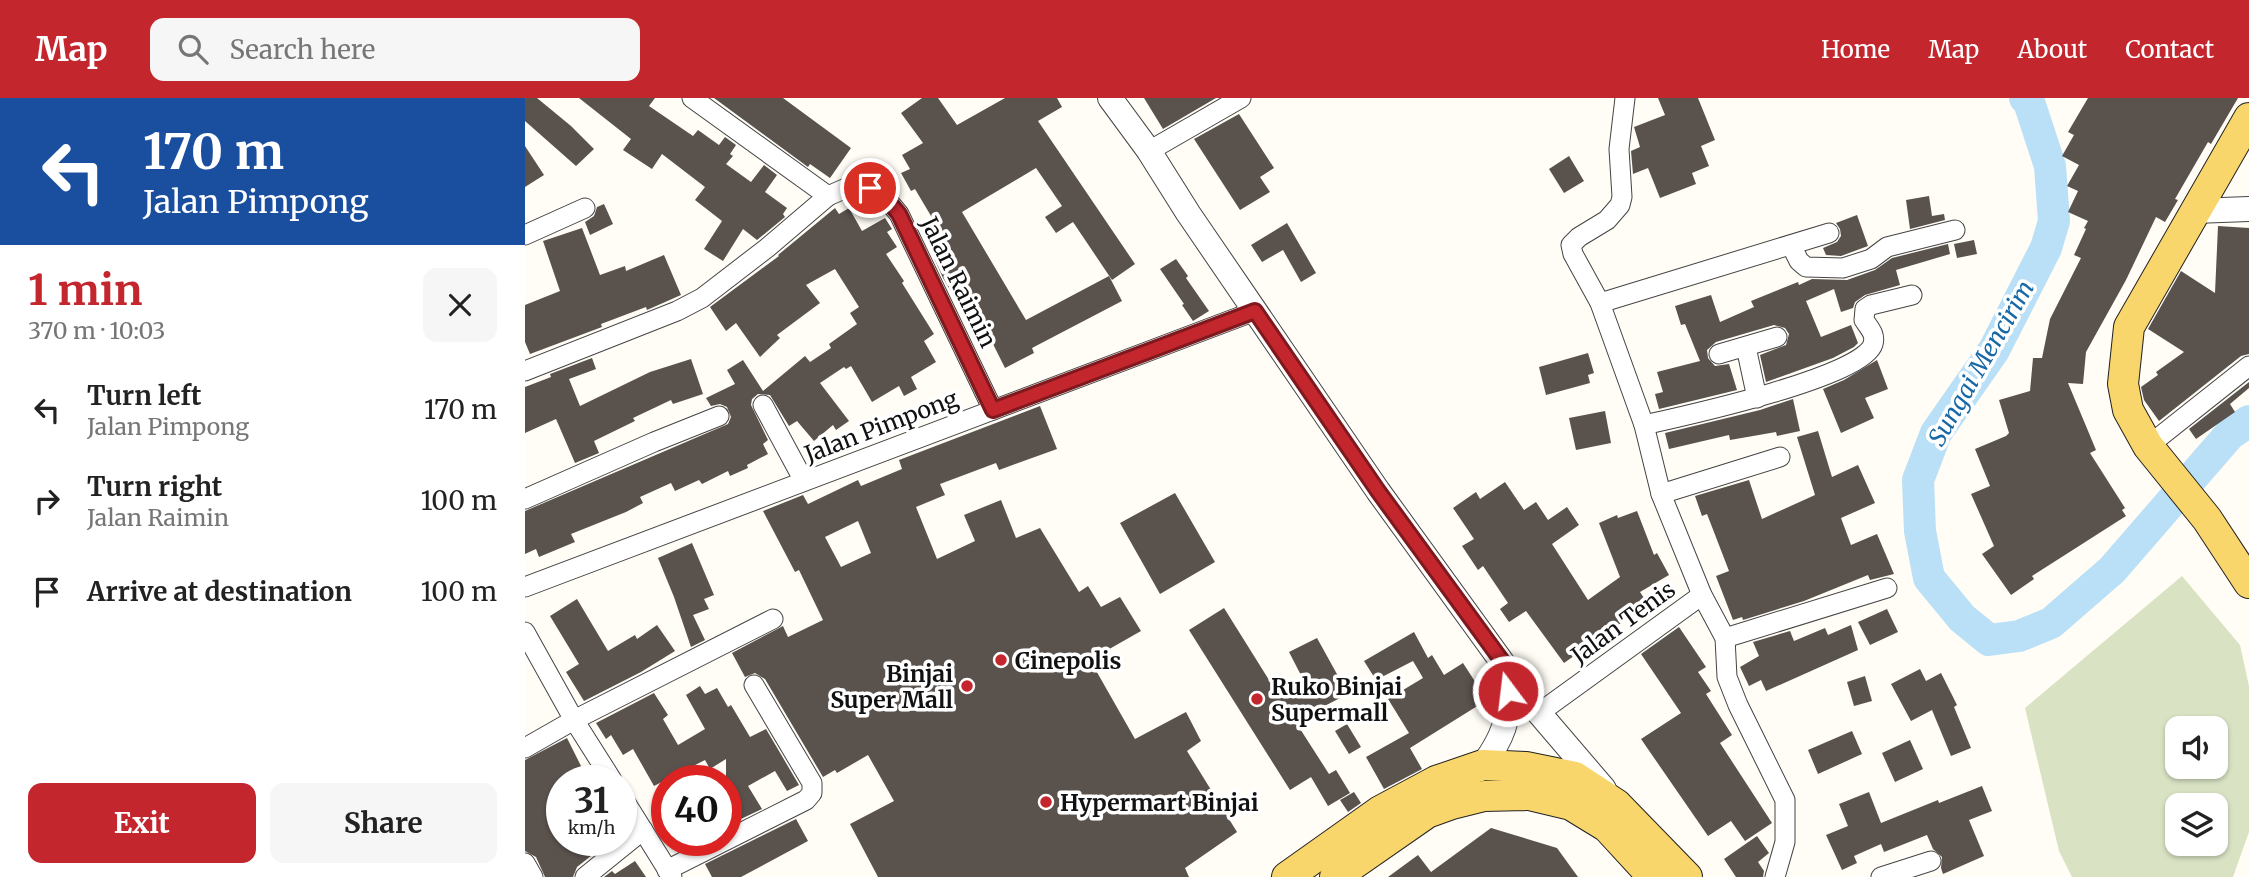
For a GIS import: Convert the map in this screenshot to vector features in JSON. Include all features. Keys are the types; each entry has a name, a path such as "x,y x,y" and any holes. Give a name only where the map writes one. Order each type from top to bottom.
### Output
{"main road":[{"path":"2249,118 2129,327 2123,384 2128,410 2148,446 2207,519 2249,583"},
{"path":"1287,877 1380,811 1436,782 1483,765 1526,767 1575,777 1616,804 1687,877"},
{"path":"1335,877 1427,813 1484,796 1529,795 1571,805 1607,827 1653,877"}],"street":[{"path":"525,371 677,311 702,298 828,196 692,98"},
{"path":"1110,98 1149,151 1188,213 1378,491 1539,713 1616,804"},
{"path":"1149,151 1241,98"},
{"path":"1625,98 1619,149 1622,197 1620,205 1607,220 1571,245 1573,254 1600,303 1644,425 1661,494 1702,595 1725,638 1727,677 1785,800 1785,842 1775,877"},
{"name":"Jalan Raimin","path":"828,196 853,185 870,188 884,196 899,214 993,410"},
{"path":"525,235 585,208"},
{"path":"2194,211 2249,209"},
{"path":"1791,245 1806,268 1843,268 1871,259 1887,247 1955,230"},
{"path":"1600,303 1829,233"},
{"path":"1644,425 1778,393 1855,361 1869,351 1873,344 1874,334 1864,320 1865,309 1871,305 1912,295"},
{"name":"Jalan Pimpong","path":"525,587 1255,311"},
{"path":"1719,354 1777,337"},
{"path":"1746,347 1757,398"},
{"path":"2148,446 2249,366"},
{"path":"763,405 804,481"},
{"path":"525,499 719,416"},
{"path":"1661,494 1780,457"},
{"path":"1725,638 1887,588"},
{"name":"Jalan Tenis","path":"1539,713 1702,595"},
{"path":"525,748 574,720 773,619"},
{"path":"525,632 602,765"},
{"path":"1483,765 1503,734 1508,716 1508,691 1502,661"},
{"path":"637,820 670,873 806,800 812,793 812,783 754,685"},
{"path":"585,877 643,830"},
{"path":"1881,877 1931,861"},
{"path":"525,863 533,877"}],"green space":[{"path":"2182,576 2240,645 2249,686 2249,832 2233,877 2072,877 2059,851 2025,708"}],"building":[{"path":"525,98 537,98 594,149 576,166 525,121"},
{"path":"579,98 655,98 649,106 693,136 698,130 719,145 725,137 736,145 730,154 733,156 726,164 751,182 764,165 777,175 765,192 787,208 783,214 785,217 757,240 743,229 723,261 704,249 722,221 695,200 705,187 662,154 652,169 623,150 631,139"},
{"path":"714,98 783,98 851,148 830,178 810,164 808,167"},
{"path":"922,98 938,98 957,125 1005,98 1057,98 1062,107 1038,121 1135,264 1112,280 1073,222 1056,233 1045,217 1062,206 1036,168 962,212 1026,320 1109,276 1122,301 1032,348 1034,353 1005,368 988,334 979,339 943,278 934,258 950,248 915,189 911,191 901,173 910,169 902,155 923,143 901,113"},
{"path":"1144,98 1216,98 1163,129"},
{"path":"1658,98 1698,98 1715,140 1701,146 1709,166 1692,173 1696,184 1660,198 1648,168 1633,174 1631,151 1640,147 1634,127 1665,115"},
{"path":"2088,98 2238,98 2211,144 2208,142 2165,222 2156,217 2126,280 2086,352 2083,384 2068,383 2096,450 2090,453 2125,508 2122,510 2126,516 2032,576 2034,579 2011,595 1982,554 1994,546 1971,494 1990,486 1975,449 2009,433 1999,400 2030,391 2033,358 2042,358 2050,319 2081,258 2074,255 2088,221 2068,212 2078,191 2067,186 2079,165 2062,156 2074,135 2068,132"},
{"path":"1239,114 1274,168 1260,177 1270,192 1240,210 1194,139"},
{"path":"525,146 544,175 525,187"},
{"path":"1569,156 1584,181 1564,193 1549,169"},
{"path":"1929,196 1932,216 1944,214 1945,220 1910,229 1906,200"},
{"path":"604,204 613,224 590,235 585,222 594,216 597,207"},
{"path":"835,208 839,214 849,208 862,231 885,218 892,229 887,232 897,247 886,254 934,334 924,341 936,362 911,377 917,389 904,396 899,386 872,402 851,366 846,369 844,367 820,383 849,421 836,430 833,425 814,441 797,421 789,426 770,395 758,394 752,399 751,405 768,440 763,444 768,454 747,465 748,468 730,476 728,471 702,484 699,480 675,491 671,483 640,497 643,503 626,512 571,534 575,542 539,557 536,549 525,554 525,511 728,424 731,417 727,407 720,404 711,406 706,398 735,384 727,370 743,360 763,391 805,356 810,362 831,348 829,344 857,324 850,313 859,307 835,269 806,285 820,303 777,335 780,338 760,357 736,323 726,331 710,307 779,256"},
{"path":"1857,215 1868,246 1841,256 1826,255 1823,248 1837,242 1841,236 1836,223"},
{"path":"1287,223 1316,273 1301,282 1283,250 1262,262 1251,245"},
{"path":"2218,226 2249,228 2249,354 2241,356 2159,421 2144,400 2141,387 2158,375 2156,372 2184,352 2148,329 2181,271 2215,293"},
{"path":"582,228 600,275 625,266 626,271 664,255 681,295 647,310 646,307 601,324 602,327 530,354 525,342 525,305 560,291 543,241"},
{"path":"1974,240 1977,254 1957,258 1954,244"},
{"path":"1948,244 1950,254 1896,270 1900,285 1865,295 1855,302 1853,308 1841,312 1834,289 1806,301 1821,337 1851,325 1858,343 1854,347 1833,358 1766,382 1760,355 1786,345 1789,334 1785,328 1774,325 1716,342 1707,350 1708,358 1715,366 1729,364 1737,390 1659,409 1655,394 1663,392 1657,372 1700,361 1685,324 1681,325 1675,306 1711,295 1720,322 1754,307 1751,301 1798,282 1799,285 1812,279 1847,280 1875,270 1892,258"},
{"path":"1176,259 1209,311 1193,321 1160,269"},
{"path":"1588,353 1594,373 1588,375 1590,383 1546,395 1539,367"},
{"path":"592,358 596,369 569,379 580,406 650,372 691,359 703,394 673,404 671,400 633,418 635,421 594,441 599,453 575,463 556,419 525,433 525,387"},
{"path":"1877,360 1888,389 1865,398 1874,418 1841,433 1823,389"},
{"path":"2249,382 2249,388 2230,404 2235,412 2196,439 2189,429"},
{"path":"1793,399 1800,431 1730,440 1729,435 1669,449 1665,433 1760,410"},
{"name":"Binjai Super Mall","path":"1040,406 1057,449 999,470 996,463 940,484 945,495 916,507 937,559 975,541 964,515 1001,500 1016,538 1040,528 1079,592 1088,586 1101,607 1120,597 1141,631 1090,660 1135,739 1186,712 1201,741 1187,751 1237,832 1185,868 1189,877 878,877 850,824 894,801 868,755 837,773 835,770 823,777 765,679 755,673 745,677 732,653 783,626 788,637 823,620 799,570 795,572 763,511 803,495 808,504 858,480 861,486 902,469 899,460","holes":["858,521 871,553 841,567 825,537"]},
{"path":"1605,411 1611,443 1576,450 1569,418"},
{"path":"1818,431 1832,477 1858,465 1875,503 1841,518 1851,545 1877,534 1894,574 1870,580 1868,575 1804,601 1743,620 1742,617 1733,620 1716,576 1729,571 1707,514 1702,516 1695,496 1749,480 1762,519 1815,495 1797,437"},
{"path":"1505,482 1524,510 1536,502 1548,520 1567,507 1579,525 1552,544 1588,600 1620,577 1599,523 1617,515 1618,518 1637,511 1654,555 1657,553 1669,575 1640,592 1648,604 1564,663 1526,611 1509,622 1500,609 1508,603 1483,566 1478,570 1462,546 1474,539 1453,508 1476,492 1480,499"},
{"path":"1175,493 1215,562 1160,594 1120,523"},
{"path":"692,543 714,595 704,599 709,609 693,615 705,640 691,647 658,558"},
{"path":"577,599 608,651 635,635 637,639 657,625 675,651 584,701 566,672 579,664 550,616"},
{"name":"Ruko Binjai Supermall","path":"1224,608 1279,696 1305,683 1289,652 1317,638 1348,694 1295,721 1329,774 1336,770 1350,793 1328,806 1311,777 1290,790 1189,630"},
{"path":"1887,609 1898,632 1870,645 1858,622"},
{"path":"1851,625 1858,650 1766,691 1761,680 1749,686 1740,667 1759,656 1753,642 1790,631 1794,641 1825,628 1828,635"},
{"path":"1679,627 1706,667 1698,672 1711,691 1706,694 1732,735 1720,743 1772,823 1745,841 1731,821 1708,836 1641,739 1681,713 1641,654"},
{"path":"1414,632 1428,658 1432,655 1444,675 1463,663 1487,700 1410,748 1422,769 1384,789 1366,757 1409,733 1388,699 1423,678 1413,661 1376,680 1364,661"},
{"path":"1920,669 1926,681 1941,673 1957,705 1954,707 1971,748 1951,756 1932,710 1911,721 1891,684"},
{"path":"1865,676 1872,701 1854,706 1847,682"},
{"path":"700,686 705,694 717,688 728,707 731,705 750,737 766,729 799,785 787,791 775,771 748,786 762,809 742,818 742,765 726,765 726,759 716,765 708,765 705,760 695,765 651,765 651,781 633,749 623,755 611,735 606,739 596,723 654,693 668,715 663,719 678,745 705,729 686,695"},
{"path":"1347,724 1361,747 1349,754 1335,731"},
{"path":"1852,731 1862,754 1818,774 1808,750"},
{"path":"567,738 580,765 546,765 546,856 591,856 577,867 573,877 545,877 536,857 525,851 525,760"},
{"path":"1910,740 1923,769 1895,782 1882,753"},
{"path":"1982,786 1992,811 1969,820 1984,856 1943,874 1942,857 1933,849 1927,835 1884,852 1881,844 1854,856 1857,863 1842,870 1826,835 1848,826 1839,804 1869,792 1881,823"},
{"path":"1354,792 1361,803 1348,812 1340,800"},
{"path":"796,819 808,841 741,877 712,877 705,864 721,856 742,856 742,846"},
{"path":"1491,828 1557,848 1578,877 1388,877 1418,855 1431,872"},
{"path":"1757,836 1769,853 1758,862 1764,871 1763,877 1736,877 1724,859"},
{"path":"635,861 646,877 604,877 612,871 615,874"}],"waterway":[{"name":"Sungai Mencirim","path":"2025,98 2029,102 2050,166 2054,221 2046,248 1994,350 1936,433 1918,480 1920,531 1929,578 1962,618 1989,640 2019,636 2051,623 2112,570 2230,434 2249,421"}],"place":[{"name":"Cinepolis","path":"1001,660"},
{"name":"Binjai Super Mall","path":"967,686"},
{"name":"Ruko Binjai Supermall","path":"1257,699"},
{"name":"Hypermart Binjai","path":"1046,802"}],"route":[{"path":"870,188 884,196 899,214 993,410 1255,311 1378,491 1502,661 1508,691"}]}
